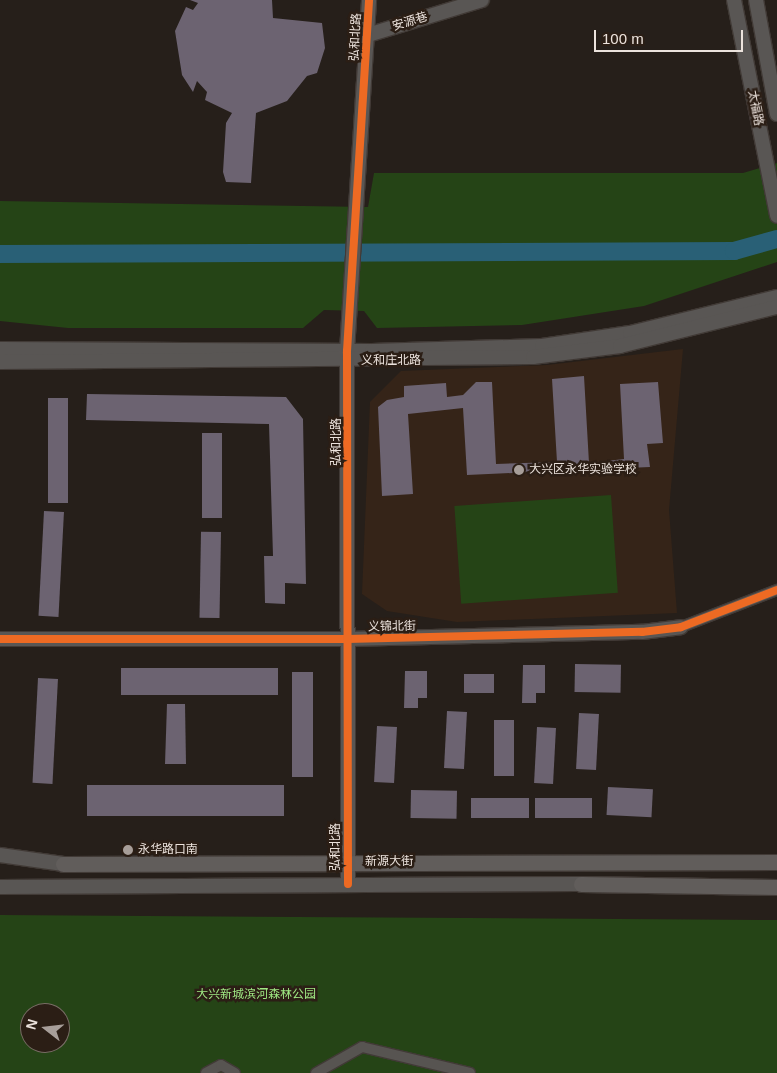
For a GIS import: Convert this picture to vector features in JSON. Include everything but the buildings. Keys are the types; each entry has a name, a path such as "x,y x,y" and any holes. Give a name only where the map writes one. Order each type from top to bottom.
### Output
{"main road":[{"name":"弘和北路","path":"348,884 347,356 350,274 369,0"},
{"name":"安源巷","path":"368,35 482,0"},
{"name":"太福路","path":"734,0 776,210"},
{"name":"太福路","path":"756,0 777,114"},
{"name":"义和庄北路","path":"0,362 347,356 542,346 630,333 777,297"},
{"name":"义和庄北路","path":"0,350 534,357 620,346 777,307"},
{"name":"义锦北街","path":"0,639 348,639 642,632 680,627"},
{"path":"0,855 62,864"},
{"name":"新源大街","path":"0,864 777,862"},
{"name":"新源大街","path":"0,889 348,884 581,884"},
{"path":"581,884 777,887"}],"street":[{"name":"义锦北街","path":"680,627 777,590"},
{"path":"316,1073 362,1047 470,1073"},
{"path":"206,1073 221,1065 235,1073"}],"shaded area":[{"name":"大兴区永华实验学校","path":"683,349 669,510 677,613 457,622 387,611 362,594 370,402 401,371 547,365"}],"green space":[{"path":"777,163 777,262 644,306 522,325 377,328 364,311 324,310 303,328 68,328 0,321 0,201 368,207 374,173 743,173"},
{"path":"611,495 618,593 461,604 454,506"},
{"name":"大兴新城滨河森林公园","path":"0,915 777,920 777,1073 0,1073"}],"waterway":[{"path":"0,254 734,251 777,239"}],"cycle path":[{"path":"348,884 347,351 369,0"},
{"path":"0,639 347,639 642,632 681,627 777,590"}],"place":[{"name":"大兴区永华实验学校","path":"519,470"},
{"name":"永华路口南","path":"128,850"}]}
